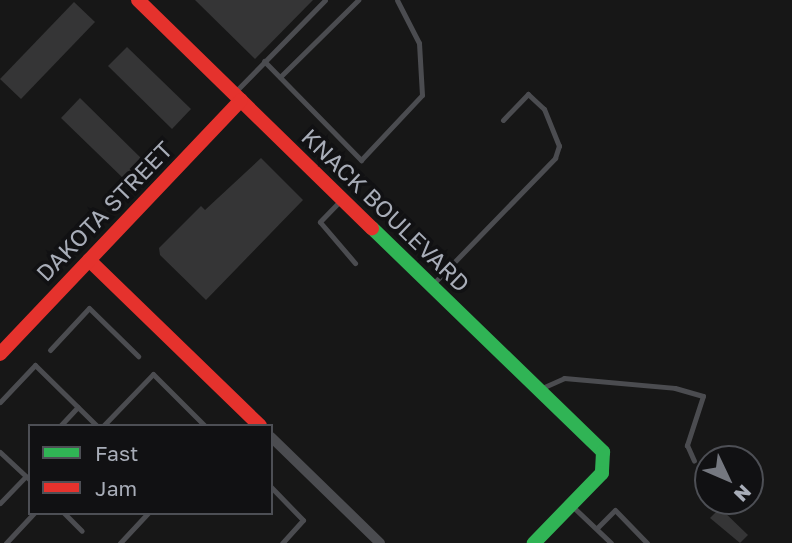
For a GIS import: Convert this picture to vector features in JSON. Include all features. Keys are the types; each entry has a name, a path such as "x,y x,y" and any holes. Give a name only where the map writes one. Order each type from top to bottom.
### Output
{"street":[{"name":"KNACK BOULEVARD","path":"138,0 603,452 603,473 571,505"},
{"name":"DAKOTA STREET","path":"0,354 237,97"},
{"path":"89,260 258,424"},
{"path":"273,439 380,543"},
{"path":"540,541 571,505"}],"lane":[{"path":"237,97 264,61 325,0"},
{"path":"280,77 358,0"},
{"path":"264,61 361,160 422,95 419,44 397,0"},
{"path":"432,285 555,158 559,146 544,109 528,94 503,120"},
{"path":"342,198 320,222 355,263"},
{"path":"50,350 89,308 138,356"},
{"path":"0,402 35,365 95,424"},
{"path":"105,424 153,374 203,424"},
{"path":"539,390 564,378 703,396 687,445 694,461"},
{"path":"62,424 78,407"},
{"path":"0,452 28,478 0,503"},
{"path":"273,489 303,520 282,543"},
{"path":"571,505 611,543"},
{"path":"597,528 615,510 647,543"},
{"path":"6,543 32,515"},
{"path":"66,515 82,531"},
{"path":"120,543 146,515"}],"building":[{"path":"195,0 313,0 255,59"},
{"path":"74,2 95,22 21,99 0,79"},
{"path":"127,47 191,109 172,129 108,66"},
{"path":"80,98 144,161 125,180 61,118"},
{"path":"261,158 303,200 206,300 160,255 159,248 201,206 205,210"},
{"path":"713,515 727,515 748,535 740,543 710,518"}],"traffic: fast":[{"path":"372,228 603,452 602,473 534,543"}],"traffic: jam":[{"path":"138,0 372,228"},
{"path":"0,354 241,100"},
{"path":"89,260 258,424"}]}
